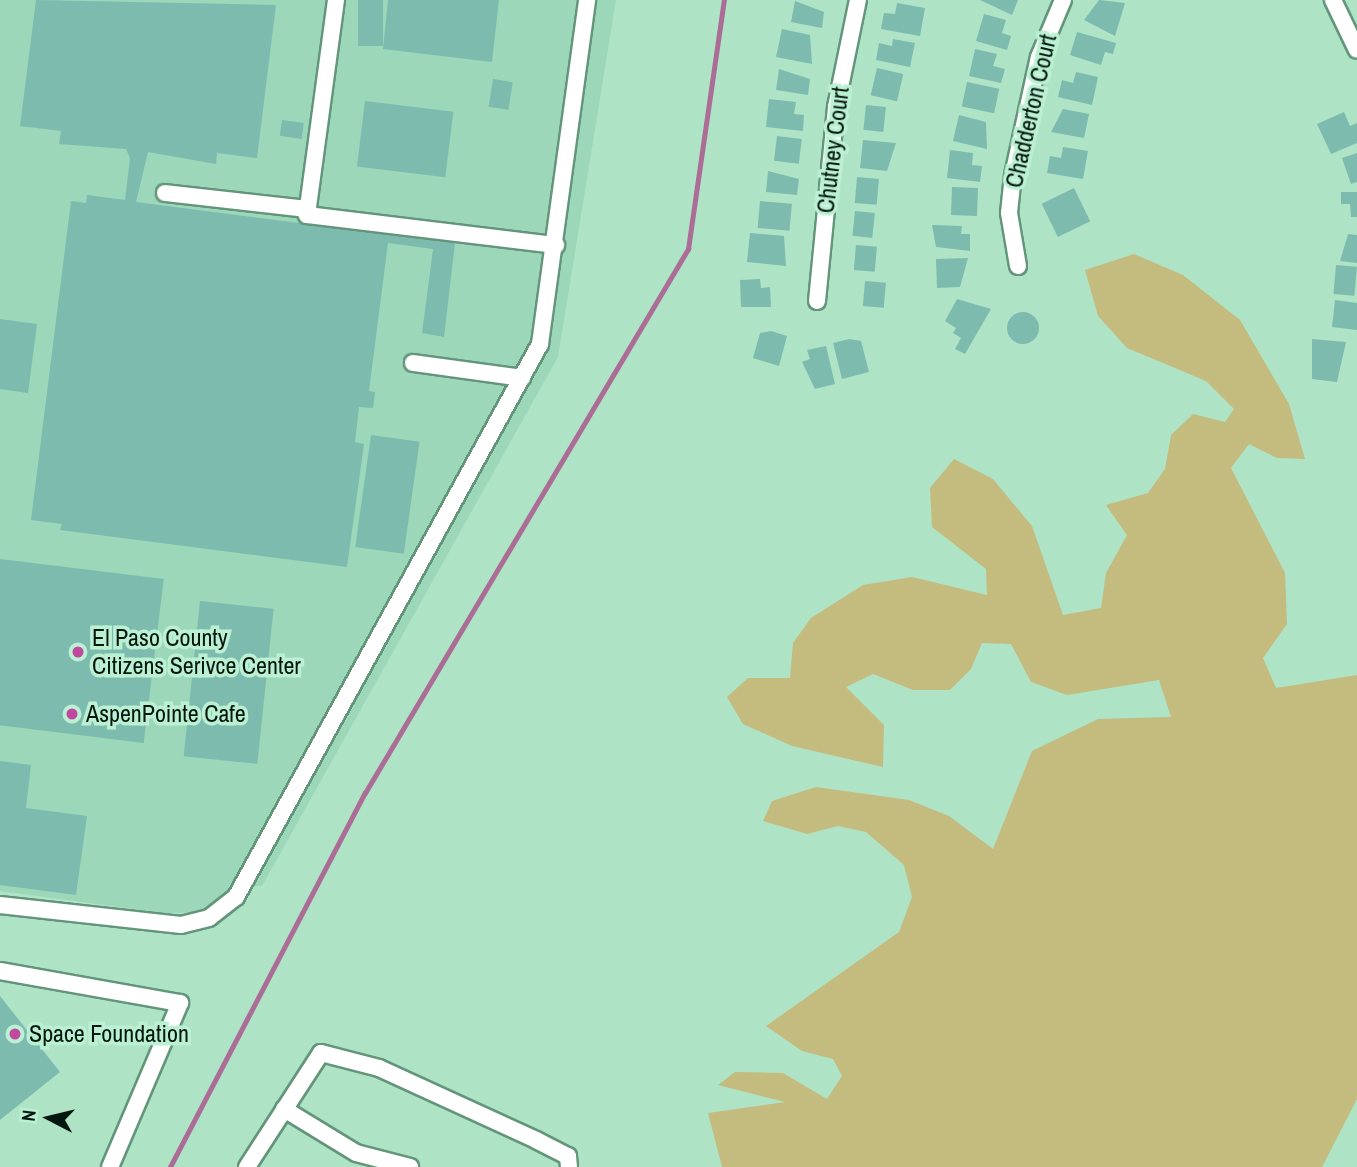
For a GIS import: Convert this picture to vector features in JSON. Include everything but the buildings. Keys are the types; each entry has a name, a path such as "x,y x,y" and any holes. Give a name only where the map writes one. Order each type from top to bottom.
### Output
{"street":[{"path":"336,0 307,215 556,245"},
{"path":"0,905 181,925 209,918 236,897 522,378 544,328 587,0"},
{"name":"Chutney Court","path":"817,301 836,107 858,0"},
{"name":"Chadderton Court","path":"1018,266 1009,213 1013,175 1039,57 1063,0"},
{"path":"1333,0 1357,50"},
{"path":"165,193 308,209"},
{"path":"413,363 522,378"},
{"path":"0,971 180,1003 110,1167"},
{"path":"247,1167 321,1053 379,1068 524,1134 568,1156 569,1167"},
{"path":"284,1109 356,1153 410,1167"}],"shaded area":[{"path":"0,0 616,0 558,357 262,886 249,886 210,912 164,913 0,891"},
{"path":"1134,254 1183,275 1240,320 1289,404 1305,459 1277,458 1249,444 1231,468 1285,573 1287,624 1263,658 1276,688 1357,675 1357,1099 1322,1167 722,1167 708,1113 785,1102 718,1085 735,1072 783,1073 827,1099 842,1076 833,1059 802,1051 766,1026 899,932 912,897 904,865 866,832 838,826 807,834 763,821 772,801 816,787 909,800 949,816 993,849 1032,751 1098,719 1171,717 1159,680 1067,695 1031,682 1011,644 982,643 971,669 950,690 913,690 873,674 846,687 884,725 883,767 792,746 743,724 727,697 748,678 790,678 793,643 811,618 863,585 912,577 987,595 986,569 932,527 930,488 954,459 993,479 1032,526 1063,615 1101,608 1106,573 1127,535 1106,505 1148,493 1165,469 1171,435 1193,414 1225,422 1234,409 1206,381 1127,348 1098,316 1085,270"}],"waterway":[{"path":"170,1167 365,793 688,249 724,0"}],"place":[{"name":"El Paso County Citizens Serivce Center","path":"78,652"},
{"name":"AspenPointe Cafe","path":"72,714"},
{"name":"Space Foundation","path":"15,1034"}]}
